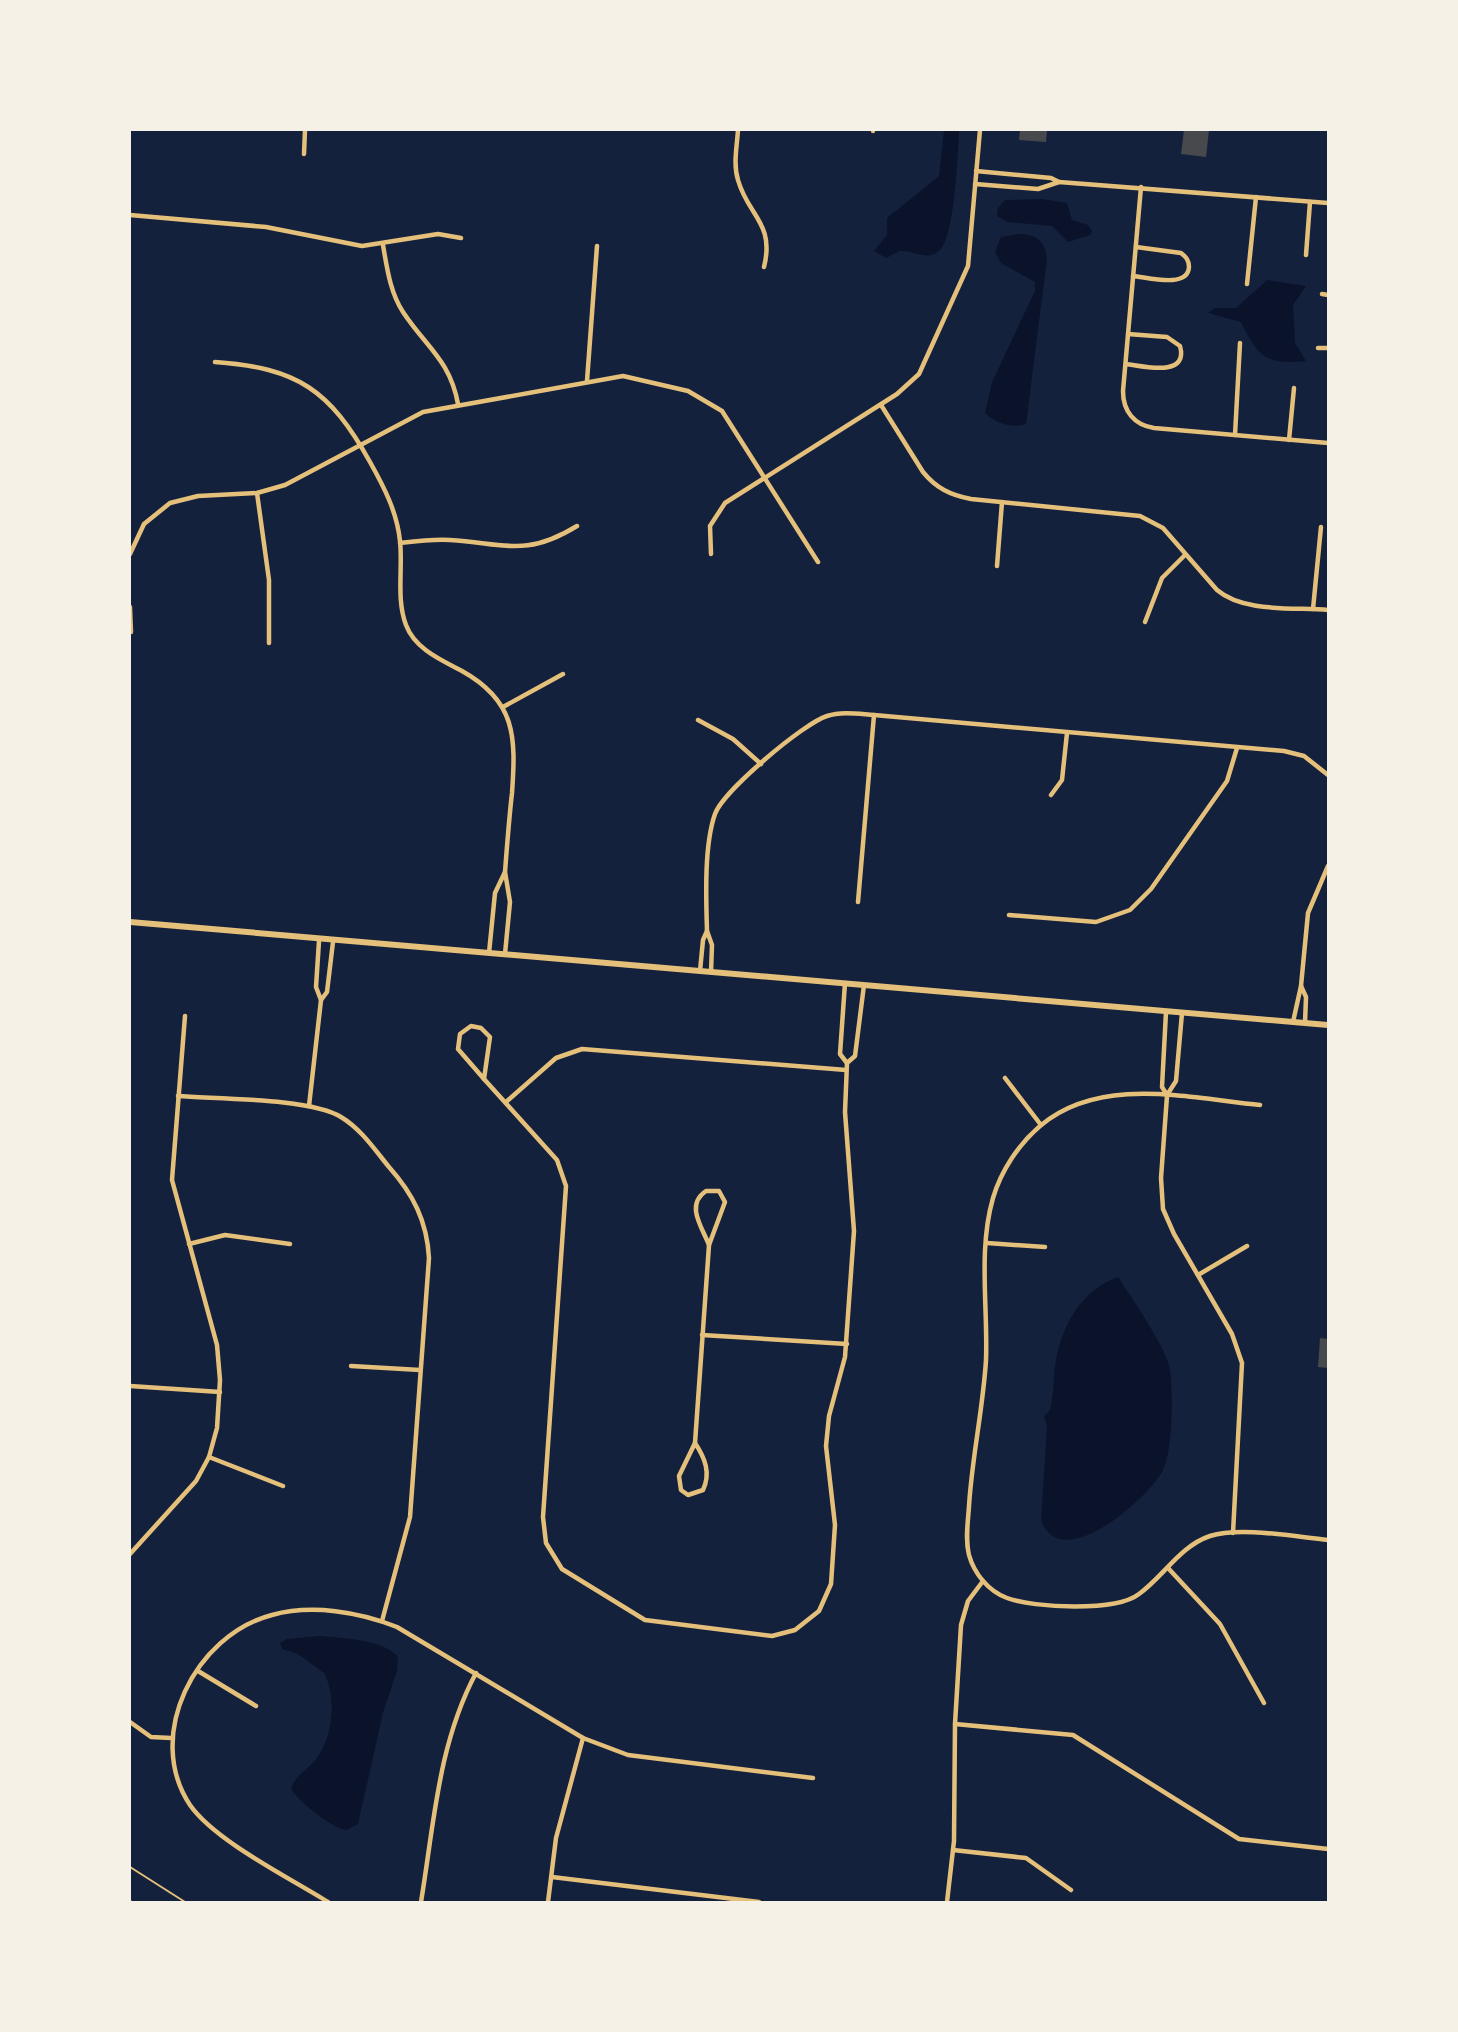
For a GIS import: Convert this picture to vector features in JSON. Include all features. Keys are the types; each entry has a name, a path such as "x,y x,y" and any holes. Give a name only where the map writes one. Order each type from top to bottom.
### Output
{"street":[{"path":"304,154 305,130"},
{"path":"738,130 737,178 765,230 768,250 764,267"},
{"path":"711,554 710,526 718,510 765,477 881,405 916,378 962,281 970,254 980,130"},
{"path":"976,171 1051,178 1059,182"},
{"path":"975,184 1038,189 1059,182 1328,203"},
{"path":"1141,187 1124,403 1137,422 1154,428 1328,443"},
{"path":"1247,284 1256,197"},
{"path":"1306,255 1310,202"},
{"path":"130,215 266,227 347,245 383,245 438,234 461,238"},
{"path":"383,245 388,278 398,304 444,362 453,381 458,404"},
{"path":"587,381 597,246"},
{"path":"1133,276 1179,279 1187,274 1189,268 1189,261 1181,253 1136,247"},
{"path":"1126,364 1169,368 1177,365 1182,355 1180,346 1171,338 1128,334"},
{"path":"1235,435 1240,343"},
{"path":"1318,348 1328,348"},
{"path":"215,362 268,368 304,384 336,410 360,443 388,497 400,543 402,609 413,638 432,655 480,682 503,707 513,734 514,757 505,872 510,902 505,955"},
{"path":"130,554 144,524 170,503 198,496 257,493 292,482 406,418 458,404 587,381 628,377 705,399 729,419 818,562"},
{"path":"1289,440 1294,388"},
{"path":"881,405 931,482 961,498 1140,516 1163,528 1185,555 1227,597 1253,604 1328,610"},
{"path":"257,493 268,566 268,643"},
{"path":"997,566 1002,502"},
{"path":"400,543 452,540 521,548 547,542 577,526"},
{"path":"1313,609 1321,527"},
{"path":"1145,622 1162,578 1185,555"},
{"path":"130,607 131,632"},
{"path":"503,707 563,674"},
{"path":"711,972 712,945 707,931 706,900 715,812 728,793 819,719 844,713 874,715 1297,754 1318,764 1328,775"},
{"path":"858,902 874,715"},
{"path":"698,720 733,739 761,764"},
{"path":"1051,795 1062,780 1067,733"},
{"path":"1009,915 1096,922 1115,917 1136,906 1227,781 1237,748"},
{"path":"1293,1021 1301,986 1308,913 1328,866"},
{"path":"489,954 495,892 505,872"},
{"path":"130,922 318,941 1328,1025"},
{"path":"700,971 703,940 707,931"},
{"path":"309,1106 321,1000 316,987 318,941"},
{"path":"321,1000 327,992 333,942"},
{"path":"845,983 840,1054 847,1063"},
{"path":"484,1079 489,1037 481,1028 471,1026 460,1034 458,1049 484,1079 506,1102 556,1160 566,1186 543,1528 552,1556 570,1576 637,1617 663,1624 772,1636 803,1626 819,1611 831,1584 835,1525 826,1446 847,1344 854,1222 845,1112 846,1070 847,1063 855,1056 864,985"},
{"path":"1301,986 1306,997 1305,1023"},
{"path":"1166,1012 1162,1087 1167,1096"},
{"path":"1182,1013 1175,1081 1167,1096 1161,1178 1162,1202 1171,1228 1233,1334 1242,1363 1233,1533"},
{"path":"130,1554 189,1490 209,1457 217,1428 220,1392 217,1345 172,1180 185,1016"},
{"path":"506,1102 556,1058 582,1049 846,1070"},
{"path":"1005,1078 1041,1125"},
{"path":"178,1096 309,1106 331,1111 353,1125 400,1179 417,1207 426,1233 429,1258 409,1525 382,1622"},
{"path":"1260,1105 1167,1096 1103,1097 1071,1107 1041,1125 1011,1159 999,1182 990,1209 987,1242 986,1363 971,1472 967,1540 973,1565 983,1581 1000,1594 1014,1600 1109,1606 1140,1594 1203,1539 1233,1533 1328,1540"},
{"path":"695,1443 705,1460 707,1477 703,1490 688,1495 681,1490 679,1476 695,1443 709,1245 726,1205 724,1196 715,1190 702,1194 696,1204 696,1216 709,1245"},
{"path":"189,1244 225,1235 290,1244"},
{"path":"987,1242 1045,1247"},
{"path":"1198,1275 1247,1246"},
{"path":"702,1335 847,1344"},
{"path":"351,1366 420,1370"},
{"path":"130,1386 220,1392"},
{"path":"209,1457 283,1486"},
{"path":"1168,1568 1220,1624 1264,1703"},
{"path":"947,1902 953,1850 955,1724 962,1615 970,1596 983,1581"},
{"path":"328,1902 205,1822 181,1788 172,1757 171,1738 180,1702 210,1653 235,1632 272,1614 320,1611 382,1622 414,1635 583,1738 628,1755 813,1778"},
{"path":"198,1671 256,1706"},
{"path":"421,1902 437,1791 457,1712 476,1673"},
{"path":"130,1722 151,1737 171,1738"},
{"path":"955,1724 1073,1735 1239,1839 1328,1849"},
{"path":"548,1902 560,1820 583,1738"},
{"path":"953,1850 1026,1858 1072,1890"},
{"path":"552,1877 760,1902"}],"path":[{"path":"130,1867 185,1902"}],"water":[{"path":"944,130 959,130 952,214 944,244 938,252 929,256 901,251 886,258 874,251 887,235 887,218 939,176"},
{"path":"1042,199 1067,203 1072,220 1088,225 1092,231 1091,235 1068,242 1052,226 1007,222 997,216 998,208 1005,200"},
{"path":"1018,234 1038,239 1044,247 1047,259 1026,424 1015,426 994,420 985,413 992,382 1035,291 1035,282 1001,263 995,252 1001,237"},
{"path":"1267,280 1306,286 1293,305 1295,343 1306,361 1272,360 1258,351 1241,322 1208,313 1215,308 1236,308"},
{"path":"1118,1277 1154,1333 1169,1365 1172,1403 1166,1463 1154,1484 1123,1513 1104,1527 1066,1540 1051,1535 1041,1520 1047,1426 1044,1416 1050,1410 1059,1346 1071,1317 1091,1293"},
{"path":"319,1636 372,1643 383,1646 398,1657 397,1671 383,1713 358,1824 347,1830 316,1814 291,1788 322,1750 332,1705 324,1673 298,1654 282,1649 280,1643 287,1639"}],"building":[{"path":"1020,130 1047,130 1046,142 1019,140"},
{"path":"1184,130 1209,130 1206,157 1181,154"},
{"path":"1320,1338 1328,1339 1328,1368 1318,1367"}]}
